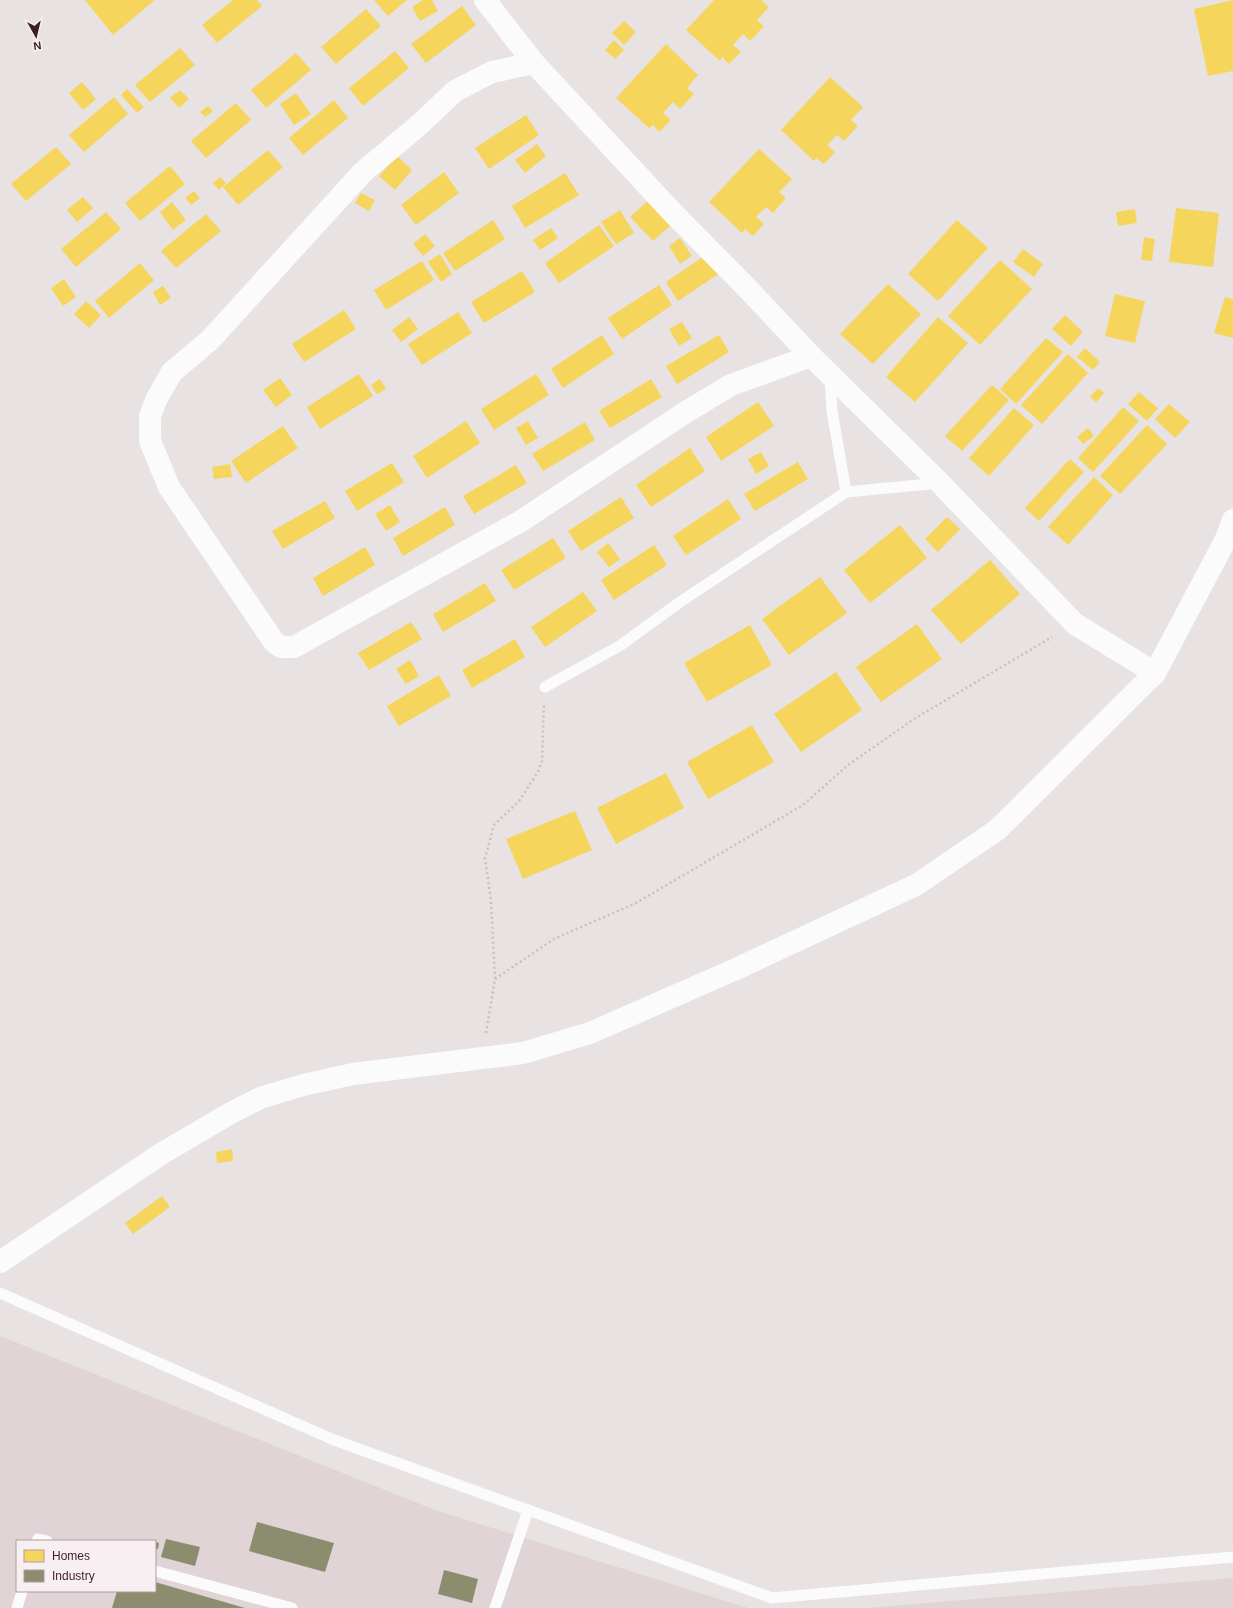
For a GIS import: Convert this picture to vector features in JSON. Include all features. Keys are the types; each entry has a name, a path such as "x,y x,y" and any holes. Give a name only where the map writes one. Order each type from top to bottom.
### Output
{"street":[{"path":"486,0 534,63 672,212 811,356 940,483 1075,624 1155,673"},
{"path":"534,63 492,72 455,91 419,125 363,172 210,340 172,372 156,400 150,416 150,441 169,487 274,642 281,647 294,647 521,521 686,412 731,385 811,356"},
{"path":"0,1262 161,1154 229,1114 260,1098 303,1085 353,1074 523,1053 590,1033 736,969 916,885 997,830 1155,673 1225,541 1233,520"}],"lane":[{"path":"830,375 832,411 846,492"},
{"path":"544,687 621,644 680,602 846,492 940,483"},
{"path":"0,1293 334,1440 772,1598 1233,1557"},
{"path":"495,1608 528,1510"},
{"path":"156,1571 292,1608"},
{"path":"17,1608 22,1592"}],"path":[{"path":"495,979 554,939 636,903 803,805 848,766 914,719 1075,624"},
{"path":"481,1058 495,979 491,901 485,858 494,825 519,801 538,772 542,761 544,687"}],"shaded area":[{"path":"0,1336 435,1510 748,1608 0,1608"},
{"path":"1233,1578 1233,1608 865,1608"}],"building: Homes":[{"path":"85,0 155,0 113,35"},
{"path":"233,0 257,0 262,6 217,43 202,25"},
{"path":"374,0 407,0 388,16"},
{"path":"423,0 432,0 438,11 420,21 412,7"},
{"path":"714,0 761,0 769,7 757,20 764,26 750,41 743,34 733,45 741,52 729,64 722,57 720,61 686,30"},
{"path":"1233,0 1233,71 1208,76 1194,9"},
{"path":"462,6 476,25 426,63 411,44"},
{"path":"366,9 381,26 336,64 321,47"},
{"path":"624,21 636,32 624,45 612,33"},
{"path":"614,40 624,50 615,59 605,50"},
{"path":"666,44 698,75 687,88 694,94 680,109 673,102 663,113 671,120 659,132 653,125 649,128 616,98"},
{"path":"180,48 195,65 150,102 135,85"},
{"path":"395,51 409,68 363,106 349,88"},
{"path":"296,53 311,70 266,108 251,90"},
{"path":"830,77 863,107 851,120 858,126 844,141 837,135 827,145 835,152 824,164 816,158 814,161 781,130"},
{"path":"82,82 96,99 83,110 69,93"},
{"path":"127,89 144,107 137,113 121,95"},
{"path":"180,90 189,99 179,108 170,98"},
{"path":"296,93 311,114 294,125 280,104"},
{"path":"114,97 128,114 84,152 69,135"},
{"path":"334,100 348,118 303,155 289,138"},
{"path":"236,103 251,120 206,158 191,141"},
{"path":"208,106 213,111 205,117 200,112"},
{"path":"526,115 539,135 489,169 475,148"},
{"path":"537,144 546,156 525,173 515,160"},
{"path":"56,147 71,164 26,201 11,184"},
{"path":"759,149 792,179 779,192 786,198 773,213 766,207 756,217 764,224 753,236 745,229 742,233 709,202"},
{"path":"268,150 283,167 238,205 223,187"},
{"path":"397,156 412,170 395,190 379,176"},
{"path":"170,166 185,184 140,221 125,203"},
{"path":"444,172 459,193 416,225 401,205"},
{"path":"565,173 579,195 525,228 512,206"},
{"path":"220,177 226,183 219,190 213,183"},
{"path":"194,191 200,198 191,205 185,198"},
{"path":"361,193 375,200 369,211 355,203"},
{"path":"83,197 93,208 77,222 67,210"},
{"path":"650,199 672,224 653,241 630,217"},
{"path":"172,202 186,220 173,230 160,212"},
{"path":"1176,208 1219,213 1213,267 1169,262"},
{"path":"1135,209 1137,223 1118,226 1116,212"},
{"path":"620,210 634,233 616,244 601,222"},
{"path":"106,212 121,229 76,267 61,249"},
{"path":"206,214 221,231 176,268 161,251"},
{"path":"493,220 505,239 455,271 443,253"},
{"path":"957,220 988,248 938,301 908,274"},
{"path":"599,225 614,246 559,283 545,263"},
{"path":"551,228 558,238 540,250 533,240"},
{"path":"425,234 435,246 423,256 413,244"},
{"path":"1144,237 1155,239 1152,261 1141,260"},
{"path":"680,238 692,256 680,264 669,246"},
{"path":"1023,249 1043,264 1034,277 1013,262"},
{"path":"440,254 452,274 441,282 428,262"},
{"path":"707,254 720,273 678,301 666,282"},
{"path":"1000,260 1032,289 980,345 948,316"},
{"path":"422,261 434,280 386,310 374,290"},
{"path":"140,263 154,280 109,318 95,301"},
{"path":"522,271 535,292 484,323 471,302"},
{"path":"64,279 76,297 63,306 51,288"},
{"path":"888,284 921,314 873,364 840,334"},
{"path":"659,285 672,305 622,339 608,318"},
{"path":"163,286 171,298 160,305 153,292"},
{"path":"1115,294 1145,301 1135,343 1105,336"},
{"path":"1225,297 1233,299 1233,338 1214,333"},
{"path":"86,301 101,315 89,328 74,314"},
{"path":"344,310 356,329 304,362 292,344"},
{"path":"458,312 472,333 422,365 408,344"},
{"path":"1065,315 1083,332 1071,346 1052,329"},
{"path":"409,317 418,329 401,342 392,330"},
{"path":"938,317 968,343 915,402 886,377"},
{"path":"682,322 692,338 679,346 669,329"},
{"path":"602,335 614,354 563,388 551,369"},
{"path":"719,335 729,352 677,384 666,366"},
{"path":"1046,338 1063,352 1016,404 1000,389"},
{"path":"1085,348 1100,362 1093,370 1077,357"},
{"path":"1068,354 1088,373 1042,424 1021,405"},
{"path":"359,374 373,396 320,429 307,407"},
{"path":"536,374 549,395 494,430 481,409"},
{"path":"280,378 292,395 276,407 263,390"},
{"path":"380,379 386,389 377,394 371,385"},
{"path":"651,379 662,397 610,428 599,411"},
{"path":"992,385 1009,400 962,451 945,436"},
{"path":"1098,388 1104,393 1096,402 1090,397"},
{"path":"1139,392 1158,408 1147,421 1128,404"},
{"path":"758,402 774,426 721,461 706,437"},
{"path":"1169,404 1190,422 1175,438 1155,419"},
{"path":"1123,407 1139,421 1093,472 1078,458"},
{"path":"1014,408 1034,425 989,476 969,458"},
{"path":"466,421 480,443 427,478 413,456"},
{"path":"528,421 538,438 526,445 516,428"},
{"path":"585,422 595,440 543,471 532,454"},
{"path":"1147,425 1167,444 1120,494 1100,476"},
{"path":"283,426 298,448 246,483 231,461"},
{"path":"1088,428 1094,436 1083,444 1077,437"},
{"path":"690,448 705,471 651,507 636,485"},
{"path":"761,452 769,466 756,474 748,459"},
{"path":"1070,459 1084,472 1039,521 1025,508"},
{"path":"798,462 808,479 755,511 744,494"},
{"path":"392,463 404,482 357,511 345,491"},
{"path":"230,464 232,477 214,479 212,467"},
{"path":"516,465 527,483 474,514 463,496"},
{"path":"1094,477 1113,495 1068,545 1048,527"},
{"path":"621,497 634,518 581,551 568,531"},
{"path":"728,499 741,519 686,555 673,536"},
{"path":"325,501 335,518 283,549 272,531"},
{"path":"390,505 400,522 386,531 375,514"},
{"path":"445,507 455,525 403,556 393,538"},
{"path":"947,517 960,529 938,552 925,539"},
{"path":"900,525 927,558 870,603 844,570"},
{"path":"553,538 566,558 514,590 501,570"},
{"path":"608,543 620,559 609,567 597,552"},
{"path":"654,545 667,565 614,600 601,580"},
{"path":"365,547 375,565 323,596 313,578"},
{"path":"990,560 1020,594 961,644 931,610"},
{"path":"820,577 847,613 789,655 762,619"},
{"path":"485,583 496,601 443,632 433,614"},
{"path":"583,592 597,611 545,647 531,627"},
{"path":"411,622 422,639 369,670 358,653"},
{"path":"917,624 942,659 881,702 856,667"},
{"path":"750,625 772,665 707,702 684,663"},
{"path":"515,639 525,657 472,688 462,670"},
{"path":"410,660 419,676 406,684 396,669"},
{"path":"836,672 862,710 801,752 774,714"},
{"path":"439,675 451,696 399,726 387,706"},
{"path":"752,725 774,762 708,799 687,762"},
{"path":"666,773 684,808 616,844 597,808"},
{"path":"575,811 592,850 523,879 506,839"},
{"path":"232,1149 233,1161 217,1163 216,1152"},
{"path":"162,1196 170,1207 133,1234 125,1223"}],"building: Industry":[{"path":"257,1522 334,1543 325,1572 249,1551"},
{"path":"166,1539 200,1547 195,1566 161,1557"},
{"path":"156,1542 159,1543 158,1549 156,1548"},
{"path":"444,1570 478,1579 472,1603 438,1594"},
{"path":"156,1582 245,1608 112,1608 117,1592 156,1592"}]}
